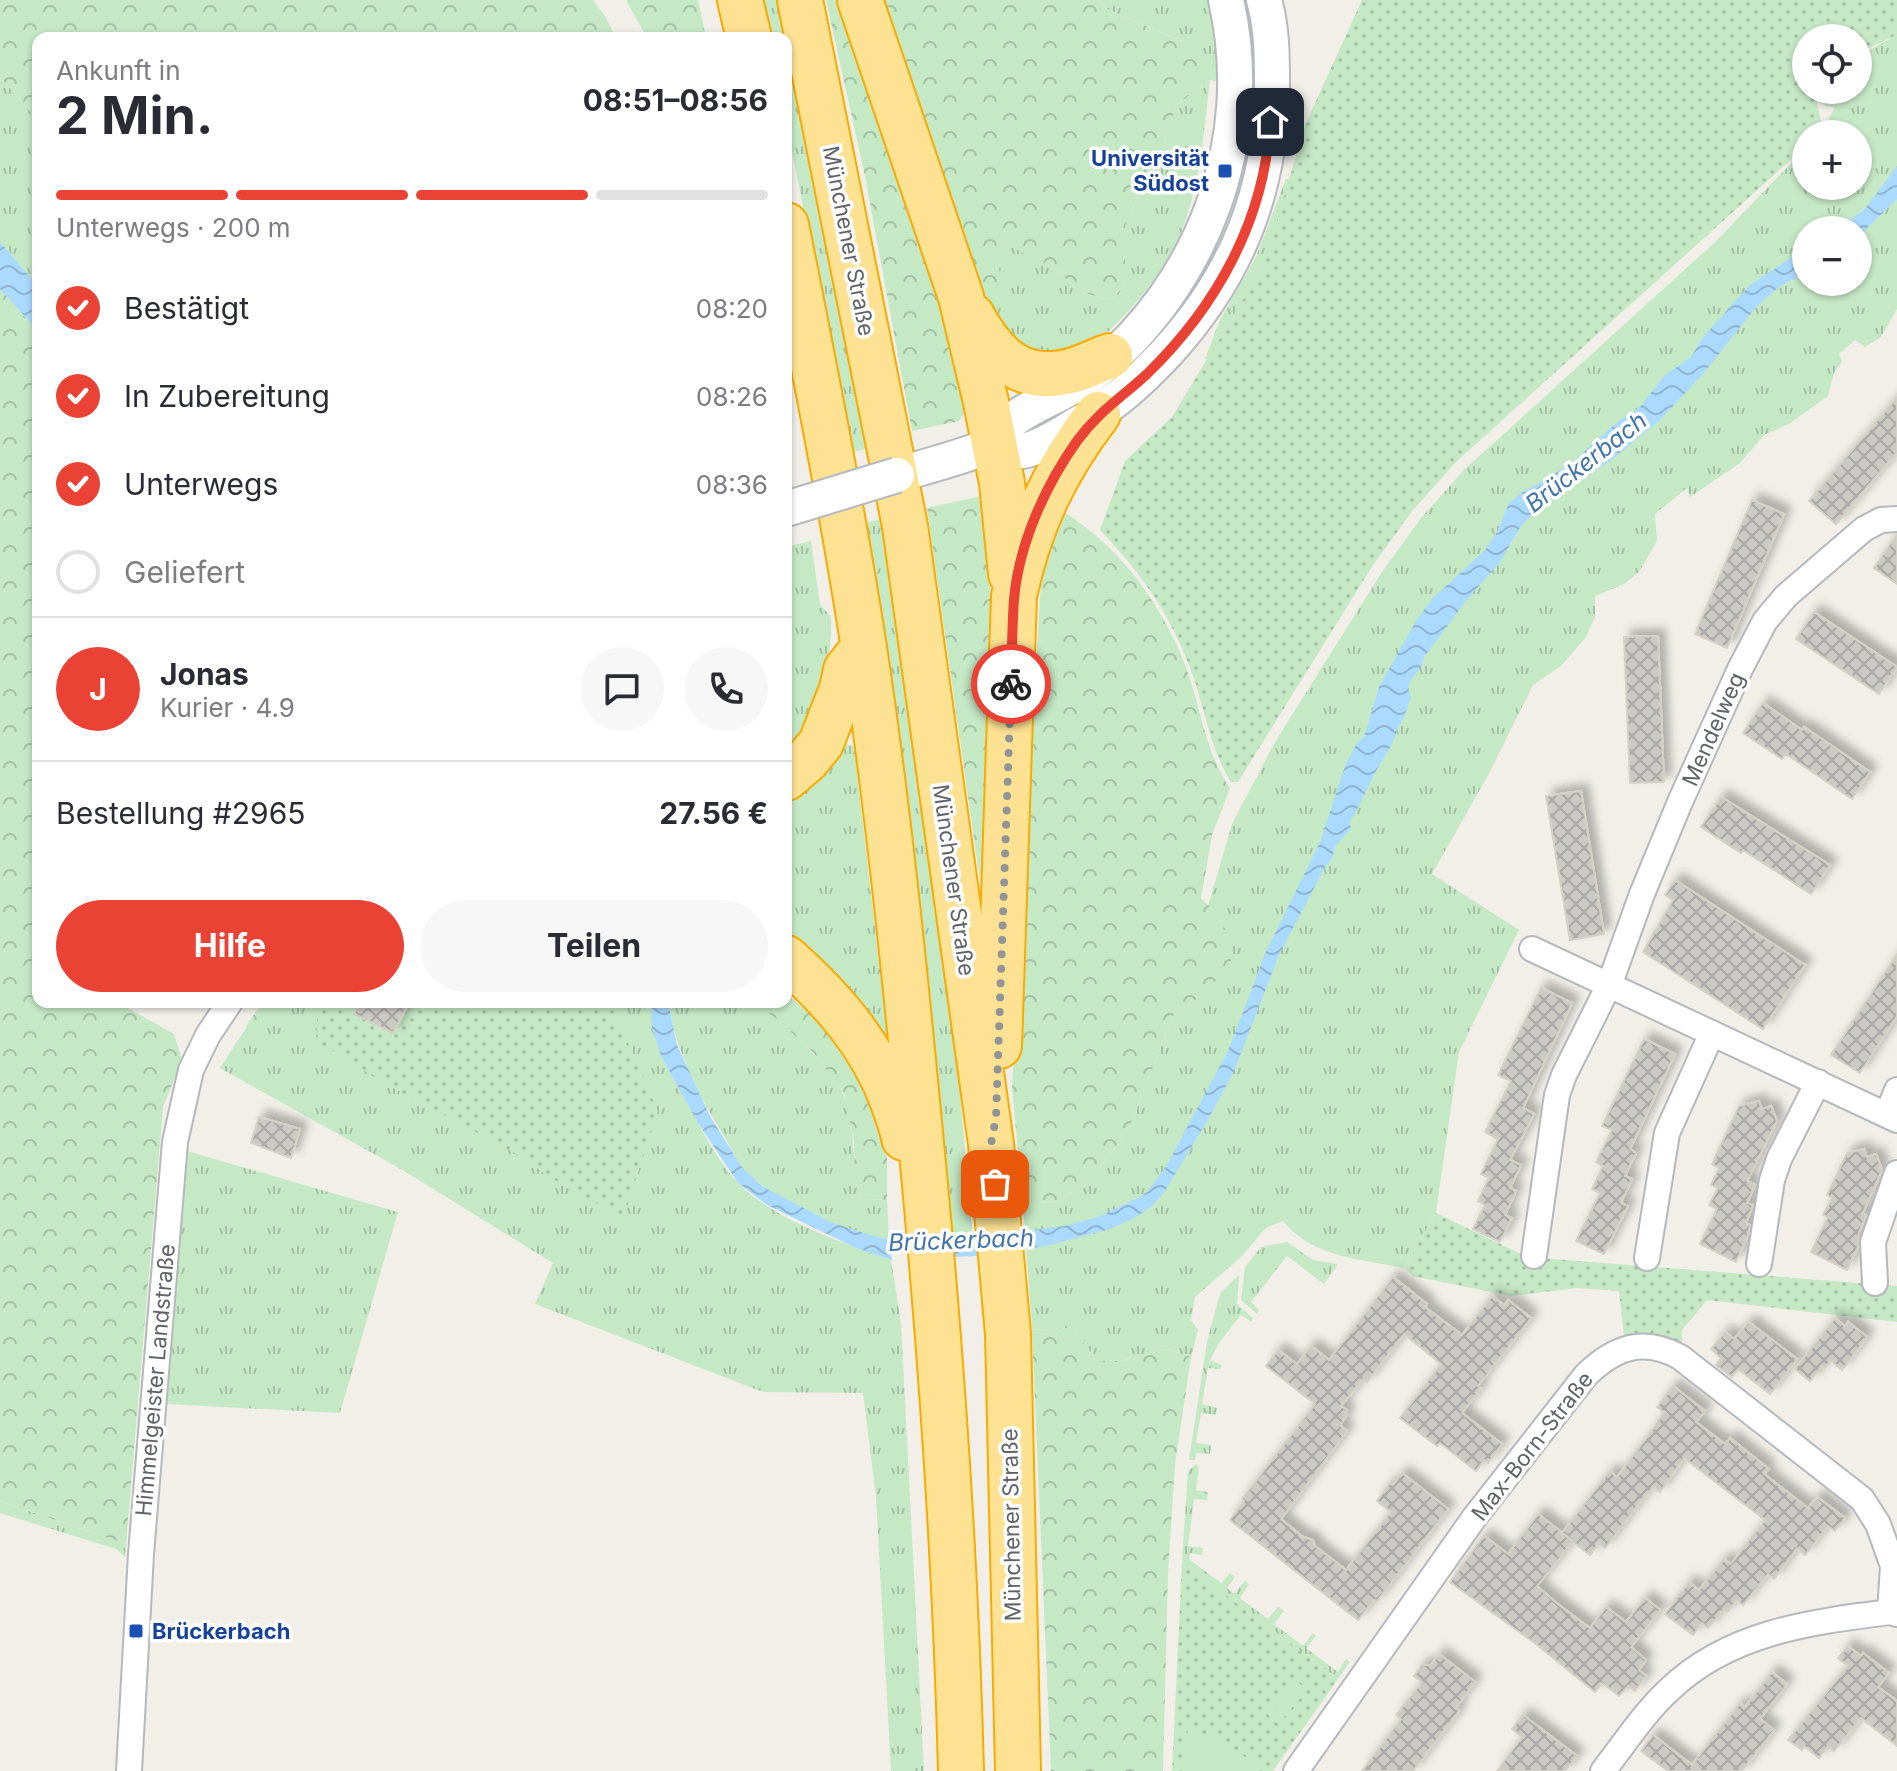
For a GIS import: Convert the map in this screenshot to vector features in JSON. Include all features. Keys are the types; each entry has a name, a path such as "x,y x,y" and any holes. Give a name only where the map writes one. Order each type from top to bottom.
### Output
{"highway":[{"path":"740,0 748,32"},
{"name":"Münchener Straße","path":"800,0 905,526 993,1164 1008,1334 1018,1771"},
{"path":"860,0 961,297 994,352 1018,368 1034,373 1076,369 1110,356"},
{"path":"792,255 864,647 897,902 917,1190"},
{"path":"961,297 975,450 1002,483 1014,596 993,1164"},
{"path":"1014,596 1024,552 1040,508 1063,463 1098,414"},
{"path":"792,773 821,743 846,670 864,647"},
{"path":"792,964 844,1017 866,1046 885,1082 903,1132 917,1190 935,1290 947,1450 961,1771"}],"street":[{"path":"975,450 1010,423 1094,373 1158,307 1188,262 1206,228 1225,171 1236,95 1235,54 1226,0"},
{"path":"792,507 975,450 1030,448 1098,414 1146,375 1190,326 1217,289 1236,255 1257,198 1269,149 1272,47 1264,0"},
{"name":"Mendelweg","path":"1534,1256 1557,1095 1610,983 1642,894 1722,707 1765,621 1800,584 1864,529 1889,519"},
{"path":"1532,949 1892,1117 1897,1090"},
{"name":"Himmelgeister Landstraße","path":"129,1771 144,1509 175,1142 191,1070 208,1035 226,1008"},
{"path":"1647,1258 1667,1133 1712,1033"},
{"path":"1759,1264 1772,1180 1779,1159 1818,1082"},
{"path":"1875,1283 1873,1242 1897,1173"},
{"name":"Max-Born-Straße","path":"1296,1771 1474,1518 1586,1375 1602,1359 1632,1347 1666,1349 1680,1357 1862,1499 1878,1524 1893,1566 1894,1613"},
{"path":"1603,1771 1668,1690 1718,1654 1739,1643 1813,1622 1894,1613"}],"green space":[{"path":"0,0 593,0 613,32 32,32 32,114 0,77"},
{"path":"626,0 698,0 705,32 644,32"},
{"path":"759,0 784,0 790,32 767,32"},
{"path":"826,0 846,0 971,382 969,406 959,421 912,431 865,176"},
{"path":"877,0 1098,0 1107,9 1184,42 1207,66 1203,84 1176,106 1158,163 1142,185 1125,226 1125,285 1110,300 1078,291 1057,269 1009,246 995,249 1004,294 976,295"},
{"path":"1098,0 1214,0 1219,72 1217,81 1210,80 1194,190 1179,238 1165,264 1139,299 1103,336 1083,350 1069,354 1014,350 976,295 994,248 1010,246 1057,269 1078,291 1110,300 1125,285 1125,226 1142,185 1158,163 1176,106 1203,84 1184,42 1107,9"},
{"path":"1238,0 1253,0 1261,47 1251,171 1209,280 1135,369 1041,430 1038,418 1199,266"},
{"path":"1362,0 1897,0 1897,35 1872,47 1872,24 1792,24 1792,104 1817,104 1821,120 1792,120 1792,159 1456,462 1413,510 1373,565 1238,782 1231,782 1218,756 1192,673 1175,632 1142,579 1100,530 1125,461 1172,417 1264,265 1305,125"},
{"path":"1897,35 1897,309 1881,337 1865,347 1855,340 1839,354 1842,361 1834,373 1828,396 1789,424 1764,435 1740,463 1690,497 1687,488 1655,514 1657,541 1639,572 1624,584 1595,596 1595,617 1586,637 1561,666 1533,685 1487,777 1432,874 1519,930 1459,1052 1436,1213 1404,1268 1323,1250 1295,1233 1283,1221 1266,1228 1240,1258 1195,1297 1191,1320 1198,1330 1191,1357 1167,1349 1121,1361 1098,1361 1072,1328 1032,1330 1023,1205 1057,1201 1082,1186 1111,1154 1131,1123 1174,1014 1203,995 1213,982 1232,940 1208,906 1232,824 1275,742 1382,572 1422,517 1464,470 1714,243 1792,162 1792,200 1872,200 1872,120 1828,120 1835,107 1823,104 1872,104 1872,48"},
{"path":"792,40 873,447 851,453 792,151"},
{"path":"0,77 32,114 32,279 0,242"},
{"path":"1783,91 1792,98 1792,104 1799,104 1820,120 1799,120"},
{"path":"1304,178 1320,186 1217,357 1205,359 1220,320 1256,257 1286,179"},
{"path":"0,289 32,324 32,1008 128,1008 174,1034 182,1060 163,1107 126,1544 0,1501"},
{"path":"991,494 987,930 927,508"},
{"path":"1055,506 1090,531 1125,565 1164,619 1183,659 1210,749 1230,788 1212,835 1201,898 1213,910 1232,940 1231,964 1203,995 1174,1014 1131,1123 1111,1154 1082,1186 1057,1201 1023,1205 1012,1087 1044,528"},
{"path":"888,517 951,996 973,1239 947,1242 861,524"},
{"path":"811,541 820,604 831,617 831,635 821,690 792,746 792,546"},
{"path":"837,742 854,746 889,1048 792,947 792,791"},
{"path":"792,998 844,1045 887,1134 887,1200 862,1199 855,1178 854,1140 844,1093 813,1052 761,1008 792,1008"},
{"path":"259,1008 651,1008 657,1042 666,1064 709,1142 738,1183 788,1218 891,1260 901,1323 924,1771 891,1771 876,1497 863,1393 763,1392 535,1304 553,1263 406,1172 220,1068"},
{"path":"259,1008 294,1008 249,1034 246,1026"},
{"path":"318,1008 613,1008 658,1111 624,1216 578,1195 511,1151 382,1082 316,1041"},
{"path":"669,1008 762,1008 802,1042 829,1072 844,1096 851,1122 856,1174 862,1199 887,1200 889,1239 852,1231 810,1214 771,1192 742,1168 690,1074"},
{"path":"183,1150 398,1212 340,1413 166,1404"},
{"path":"1436,1213 1527,1257 1897,1286 1897,1322 1707,1300 1682,1330 1682,1344 1650,1335 1624,1336 1619,1291 1577,1288 1511,1296 1413,1276 1404,1268"},
{"path":"1287,1242 1313,1260 1338,1264 1324,1284 1287,1256 1251,1302 1259,1310 1257,1314 1241,1300 1245,1267 1261,1247"},
{"path":"1239,1275 1237,1304 1254,1319 1251,1321 1241,1315 1210,1360 1222,1365 1220,1369 1208,1368 1202,1404 1217,1408 1216,1415 1201,1413 1196,1443 1211,1445 1210,1454 1196,1453 1195,1460 1189,1460 1207,1342 1218,1301 1221,1292"},
{"path":"1072,1328 1098,1361 1121,1361 1167,1349 1191,1357 1175,1464 1168,1573 1163,1771 1051,1771 1032,1330"},
{"path":"1196,1464 1199,1467 1196,1490 1208,1492 1207,1500 1194,1499 1188,1546 1203,1548 1202,1555 1190,1553 1189,1559 1221,1583 1230,1573 1235,1577 1227,1588 1234,1594 1245,1581 1249,1584 1240,1598 1268,1619 1278,1607 1284,1611 1274,1624 1303,1646 1313,1633 1316,1636 1306,1648 1338,1672 1346,1659 1350,1662 1338,1679 1182,1562 1188,1471"},
{"path":"0,1501 126,1544 125,1557 116,1549 0,1513"},
{"path":"1182,1562 1338,1679 1273,1771 1172,1771"},
{"path":"1297,1681 1307,1690 1278,1724 1268,1715"},
{"path":"1188,1726 1233,1748 1258,1766 1254,1771 1184,1771"}],"water":[{"path":"1897,166 1897,199 1872,223 1872,216 1856,216"},
{"path":"0,242 32,279 32,324 0,289"},
{"path":"1792,257 1792,280 1780,286 1756,307 1702,375 1660,420 1611,460 1533,513 1519,529 1500,562 1424,657 1421,667 1410,681 1408,688 1411,698 1391,746 1349,823 1351,828 1335,847 1332,859 1279,955 1234,1071 1165,1191 1152,1206 1110,1229 1046,1246 975,1256 891,1260 856,1248 767,1205 738,1183 698,1123 661,1056 652,1028 651,1008 669,1008 677,1045 710,1116 741,1166 762,1186 830,1222 880,1238 947,1242 1064,1226 1098,1217 1147,1192 1167,1165 1229,1049 1265,954 1321,840 1345,766 1357,743 1364,737 1379,687 1416,621 1432,599 1485,550 1496,534 1509,503 1576,459 1620,420 1640,407 1664,376 1691,357 1703,337 1750,285"}],"pier":[{"path":"890,1235 947,1238 949,1263 892,1264"}],"building":[{"path":"1897,397 1897,452 1836,524 1809,501"},
{"path":"1752,500 1784,514 1727,648 1695,634"},
{"path":"1897,534 1897,584 1874,568"},
{"path":"1814,612 1897,667 1879,694 1796,639"},
{"path":"1658,636 1664,782 1630,783 1624,637"},
{"path":"1763,703 1870,772 1852,799 1786,754 1782,759 1743,733"},
{"path":"1581,791 1604,934 1570,940 1546,796"},
{"path":"1721,797 1830,865 1811,894 1701,827"},
{"path":"1675,880 1805,965 1763,1029 1643,952 1673,900 1665,895"},
{"path":"1897,954 1897,1016 1860,1073 1831,1055"},
{"path":"1541,988 1572,1003 1523,1108 1534,1114 1510,1160 1521,1165 1510,1188 1516,1191 1505,1215 1512,1218 1500,1242 1473,1229 1485,1205 1478,1201 1489,1178 1481,1174 1498,1139 1485,1132 1511,1081 1498,1075"},
{"path":"357,1008 406,1009 393,1033 354,1014"},
{"path":"1644,1039 1675,1054 1630,1149 1636,1153 1625,1176 1632,1179 1621,1203 1628,1206 1604,1254 1576,1241 1600,1193 1592,1189 1603,1166 1596,1162 1612,1130 1602,1126"},
{"path":"1759,1101 1762,1109 1771,1106 1777,1121 1747,1181 1755,1185 1747,1203 1753,1205 1746,1223 1750,1225 1748,1235 1736,1262 1700,1244 1717,1209 1709,1205 1718,1188 1711,1185 1719,1168 1712,1164 1739,1106"},
{"path":"259,1117 300,1129 291,1158 251,1143"},
{"path":"1864,1149 1867,1157 1876,1154 1882,1170 1863,1213 1866,1215 1859,1233 1858,1247 1847,1270 1811,1252 1828,1217 1823,1215 1832,1198 1827,1195 1847,1153"},
{"path":"1393,1277 1462,1335 1492,1296 1504,1305 1508,1300 1531,1318 1478,1386 1481,1388 1462,1413 1502,1444 1488,1463 1484,1460 1476,1471 1400,1418 1441,1364 1404,1334 1367,1382 1363,1379 1341,1406 1347,1410 1347,1415 1340,1425 1347,1431 1281,1519 1303,1537 1313,1540 1315,1546 1346,1570 1391,1512 1377,1501 1402,1473 1448,1509 1377,1601 1374,1600 1358,1620 1230,1520 1244,1501 1242,1499 1315,1404 1266,1366 1278,1350 1297,1364 1311,1346 1329,1360"},
{"path":"1835,1318 1845,1326 1848,1322 1867,1337 1842,1370 1831,1361 1825,1368 1822,1366 1810,1381 1795,1369"},
{"path":"1749,1322 1797,1359 1770,1394 1738,1369 1732,1377 1716,1365 1721,1358 1711,1349 1725,1332 1734,1339"},
{"path":"1673,1386 1705,1411 1696,1422 1725,1444 1730,1438 1769,1469 1764,1474 1808,1508 1817,1497 1845,1518 1835,1531 1828,1526 1805,1555 1797,1548 1774,1579 1768,1574 1743,1605 1737,1600 1727,1612 1724,1609 1708,1628 1702,1623 1693,1635 1665,1614 1689,1582 1699,1590 1724,1559 1731,1564 1765,1520 1684,1458 1660,1492 1654,1487 1644,1497 1605,1548 1599,1543 1590,1555 1562,1533 1610,1471 1617,1477 1651,1432 1664,1412 1657,1407"},
{"path":"1538,1514 1573,1541 1537,1586 1559,1605 1590,1628 1606,1607 1626,1622 1645,1598 1660,1610 1631,1647 1646,1660 1639,1670 1646,1676 1635,1691 1628,1686 1619,1696 1602,1683 1595,1692 1536,1644 1450,1582 1484,1536 1508,1554"},
{"path":"1848,1646 1861,1656 1863,1653 1889,1673 1878,1687 1897,1701 1897,1746 1861,1718 1834,1751 1828,1746 1819,1758 1804,1746 1802,1750 1788,1740 1848,1666 1838,1658"},
{"path":"1439,1654 1475,1682 1456,1708 1459,1711 1413,1771 1362,1771 1401,1719 1396,1715 1422,1682 1414,1676 1422,1665 1431,1665"},
{"path":"1772,1672 1787,1684 1760,1719 1774,1730 1742,1771 1668,1771 1641,1751 1653,1735 1692,1765 1740,1703 1745,1707"},
{"path":"1523,1715 1577,1756 1565,1771 1497,1771 1522,1737 1512,1729"}],"way so far":[{"path":"995,1184 991,1144 996,1117 1011,684"}],"place":[{"name":"Universität Südost","path":"1225,171"},
{"name":"Brückerbach","path":"136,1631"}],"route":[{"path":"1011,684 1014,596 1024,552 1040,508 1063,463 1098,414 1146,375 1190,326 1217,289 1236,255 1257,198 1269,149 1270,122"}]}
